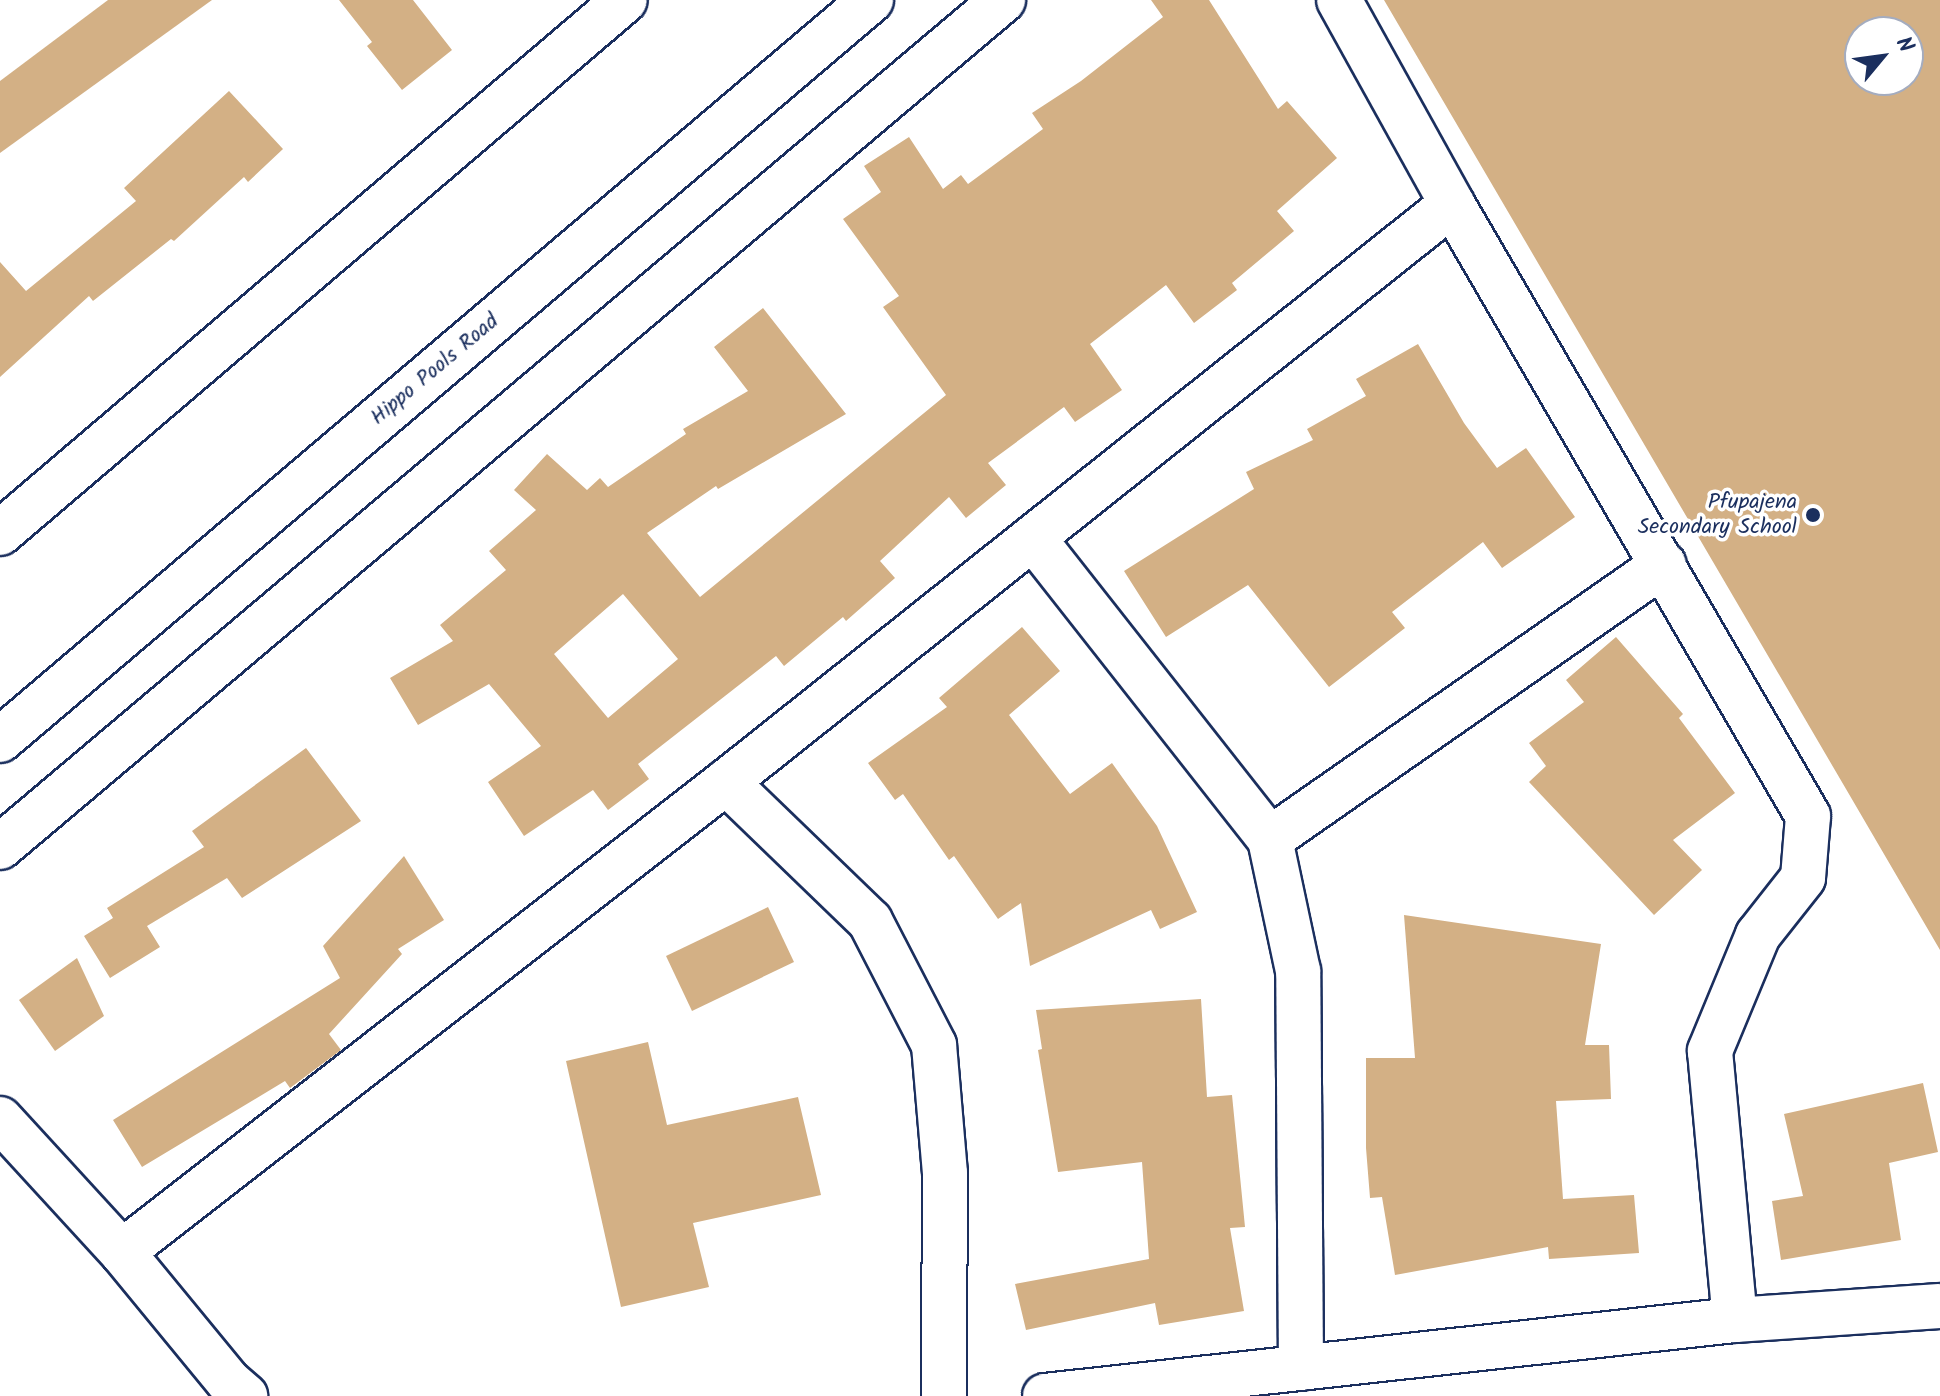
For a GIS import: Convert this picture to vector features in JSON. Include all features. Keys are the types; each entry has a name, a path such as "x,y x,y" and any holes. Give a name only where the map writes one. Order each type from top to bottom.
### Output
{"street":[{"path":"0,533 625,0"},
{"name":"Hippo Pools Road","path":"0,740 871,0"},
{"path":"0,847 1003,0"},
{"path":"1339,0 1452,204 1808,816 1803,878 1758,935 1710,1051 1735,1320"},
{"path":"122,1252 726,782 1452,204"},
{"path":"1033,538 1270,839 1298,971 1301,1368"},
{"path":"1270,839 1664,564"},
{"path":"726,782 870,921 934,1045 945,1173 944,1396"},
{"path":"0,1119 122,1252 228,1391"},
{"path":"1045,1396 1735,1320 1940,1306"}],"building":[{"path":"108,0 212,0 0,153 0,81"},
{"path":"339,0 413,0 452,50 402,90 367,46 372,42"},
{"path":"1151,0 1209,0 1278,109 1287,101 1337,158 1277,211 1294,231 1232,283 1237,290 1194,323 1166,285 1090,344 1122,390 1075,422 1064,407 988,463 1006,485 966,518 949,497 880,561 895,578 846,621 843,617 784,666 776,656 638,764 649,779 608,810 593,790 524,836 488,782 541,746 489,684 418,725 390,678 453,641 440,625 506,570 489,551 536,510 514,490 547,454 587,490 600,478 608,487 686,434 683,429 748,391 714,347 763,308 846,414 718,489 716,486 647,533 700,597 946,395 883,307 899,296 843,219 881,192 864,166 909,137 943,189 961,175 968,184 1043,129 1032,113 1081,81 1163,17","holes":["623,594 678,659 608,718 554,654"]},
{"name":"Pfupajena Secondary School","path":"1384,0 1940,0 1940,950"},
{"path":"229,91 283,149 248,182 244,177 174,241 171,239 93,301 89,296 0,377 0,262 26,291 136,201 124,188"},
{"path":"1418,344 1464,423 1497,468 1526,448 1575,517 1502,568 1483,542 1392,612 1405,628 1329,687 1248,585 1166,637 1124,571 1254,489 1246,472 1313,440 1307,429 1366,396 1356,379"},
{"path":"1022,627 1060,671 1009,715 1070,794 1112,763 1157,826 1197,912 1160,929 1151,910 1030,966 1021,903 998,919 954,856 949,860 903,794 895,800 868,763 947,707 939,698"},
{"path":"1616,637 1683,714 1679,718 1735,793 1673,840 1702,870 1654,915 1529,782 1546,766 1529,743 1584,702 1566,680"},
{"path":"306,748 361,821 242,898 227,878 147,926 160,947 110,978 84,936 113,918 107,908 204,847 192,831"},
{"path":"404,856 444,920 398,949 402,954 329,1034 341,1050 290,1088 285,1081 142,1167 113,1120 340,978 323,946"},
{"path":"768,907 794,962 692,1011 666,956"},
{"path":"1404,915 1601,944 1585,1045 1609,1045 1611,1099 1556,1101 1563,1199 1634,1195 1639,1253 1549,1259 1548,1247 1395,1275 1382,1197 1370,1198 1366,1148 1366,1058 1415,1058"},
{"path":"77,958 104,1016 55,1051 19,1000"},
{"path":"1201,999 1207,1097 1232,1095 1245,1227 1230,1228 1244,1311 1159,1325 1155,1303 1026,1330 1015,1284 1149,1259 1142,1162 1058,1172 1038,1050 1042,1049 1036,1010"},
{"path":"648,1042 667,1125 798,1097 821,1195 693,1223 709,1287 621,1307 566,1061"},
{"path":"1923,1083 1938,1152 1889,1163 1901,1240 1781,1260 1772,1201 1803,1196 1784,1114"}],"place":[{"name":"Pfupajena Secondary School","path":"1813,515"}]}
